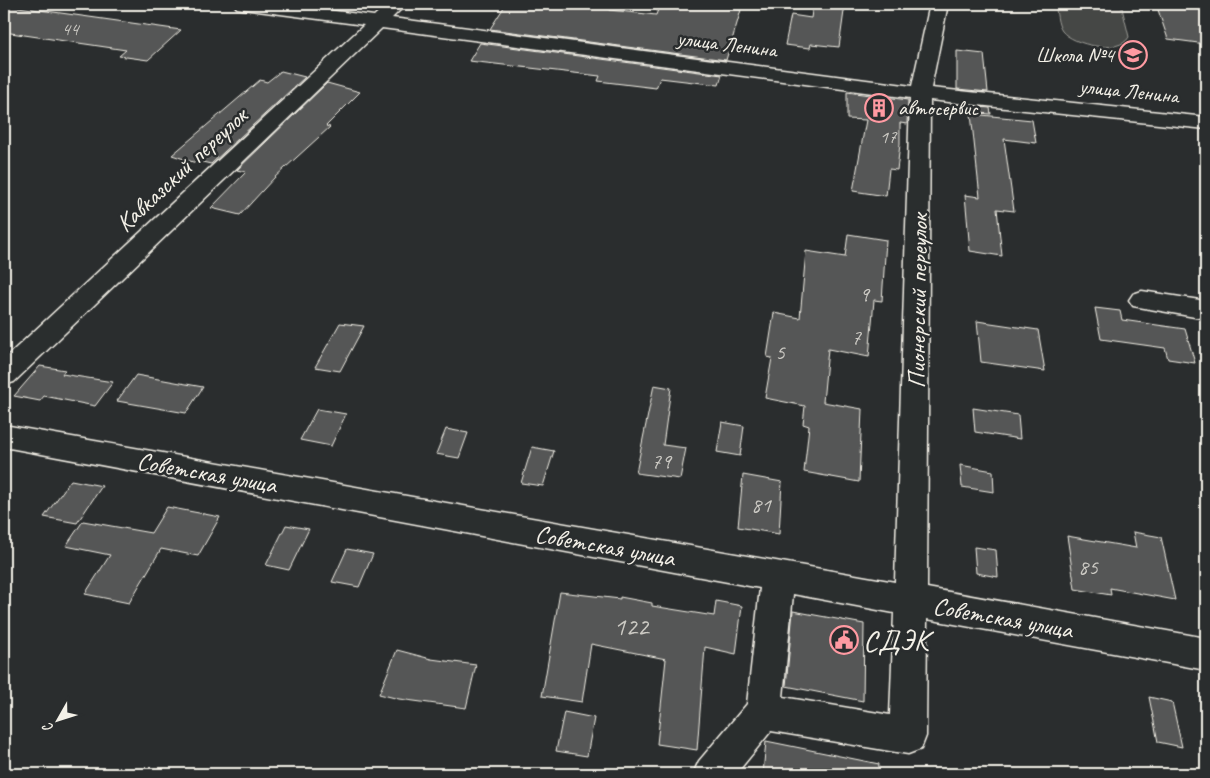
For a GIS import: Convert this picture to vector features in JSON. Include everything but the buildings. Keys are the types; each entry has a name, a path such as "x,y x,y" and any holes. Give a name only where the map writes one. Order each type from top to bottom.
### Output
{"street":[{"name":"улица Ленина","path":"254,4 376,22 920,93 1206,123"},
{"name":"Кавказский переулок","path":"4,375 376,22 398,4"},
{"name":"Пионерский переулок","path":"764,712 908,736 920,93 939,4"},
{"path":"1142,300 1206,310"},
{"name":"Советская улица","path":"4,436 1206,654"},
{"path":"712,774 764,712 778,576"}],"shaded area":[{"path":"1055,4 1121,4 1129,37 1116,46 1106,47 1085,44 1076,40 1068,36 1060,28"}],"place":[{"name":"Школа №4","path":"1133,55"},
{"name":"автосервис","path":"879,108"},
{"name":"СДЭК","path":"844,640"}]}
